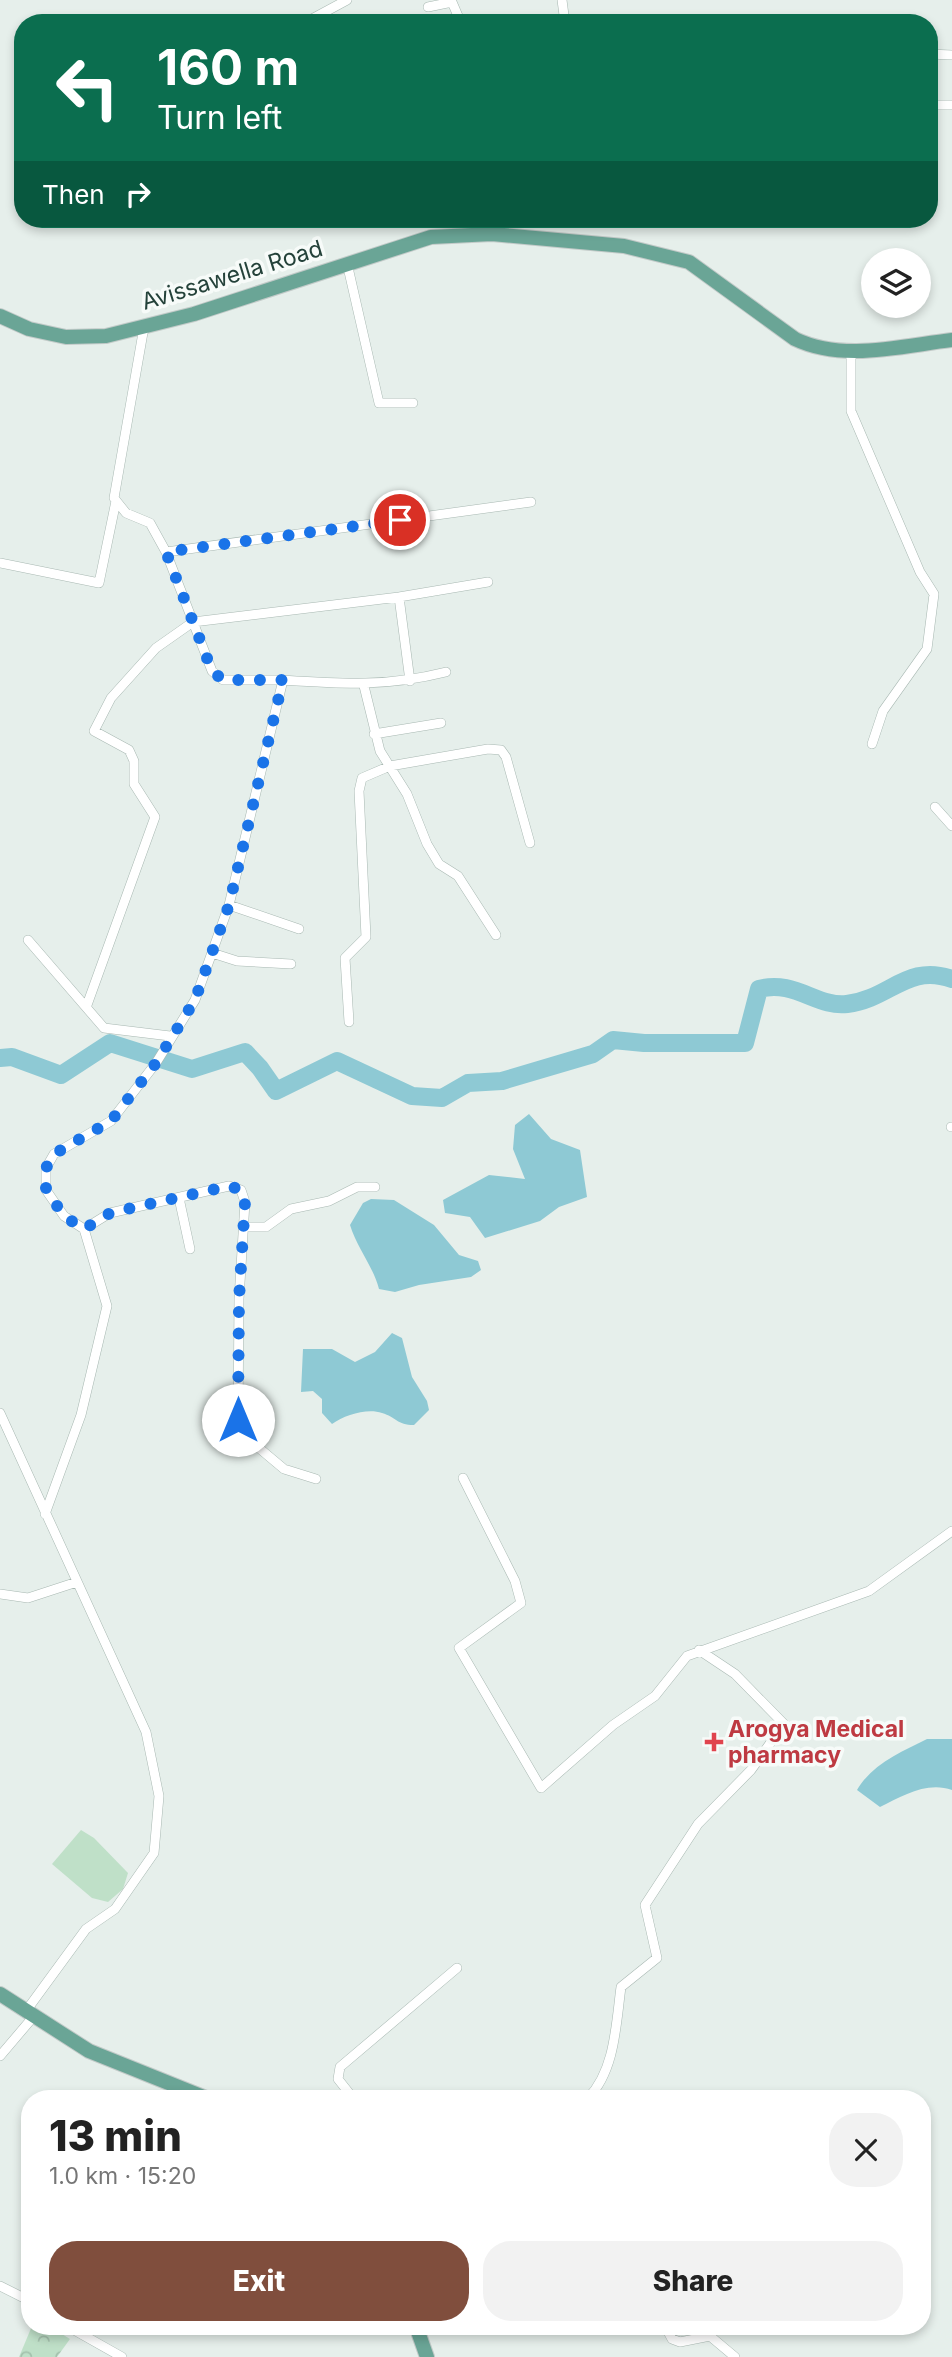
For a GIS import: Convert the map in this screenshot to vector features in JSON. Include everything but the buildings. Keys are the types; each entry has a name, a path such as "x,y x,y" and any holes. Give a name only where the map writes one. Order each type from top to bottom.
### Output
{"main road":[{"name":"Avissawella Road","path":"0,316 29,328 66,337 106,336 194,314 347,262 431,237 481,228"},
{"name":"Avissawella Road","path":"505,228 624,246 689,262 795,340 807,345 851,352 952,340"},
{"path":"0,1994 89,2051 185,2090"},
{"path":"419,2335 427,2357"}],"street":[{"path":"321,14 347,0"},
{"path":"428,7 453,2 458,14"},
{"path":"347,262 379,403 413,404"},
{"path":"0,563 99,583 116,501 116,472 144,327"},
{"path":"851,352 851,411 920,572 934,594 928,649 883,711 872,744"},
{"path":"116,501 127,513 150,523 166,552 212,671 223,680 283,680 364,686 410,681 446,672"},
{"path":"166,552 531,502"},
{"path":"87,1004 155,817 134,785 134,761 129,750 94,731 111,698 147,658 193,622 399,597 488,582"},
{"path":"399,597 410,681"},
{"path":"46,1514 81,1415 107,1306 84,1229 64,1216 46,1190 46,1168 54,1154 111,1121 156,1063 170,1036 195,1000 229,905 283,680"},
{"path":"364,686 374,734 407,794 427,844 439,864 458,876 496,935"},
{"path":"374,734 441,723"},
{"path":"349,1022 345,958 366,937 359,784 362,778 390,766 488,749 501,750 506,758 530,843"},
{"path":"935,807 952,826"},
{"path":"229,905 299,929"},
{"path":"28,940 87,1004 104,1028 170,1036"},
{"path":"212,953 237,961 291,964"},
{"path":"84,1229 110,1213 229,1186 241,1190 245,1202 239,1299 238,1420 253,1443 284,1469 316,1479"},
{"path":"244,1227 266,1227 290,1209 330,1200 357,1187 375,1187"},
{"path":"179,1198 190,1249"},
{"path":"0,1413 146,1732 159,1796 154,1853 115,1909 86,1929 0,2056"},
{"path":"463,1478 515,1581 521,1603 459,1648 541,1788 612,1725 655,1696 687,1656 869,1591 952,1531"},
{"path":"0,1594 28,1598 77,1582"},
{"path":"596,2090 600,2086 614,2042 621,1987 657,1958 645,1905 698,1824 751,1770 784,1724 735,1674 699,1650"},
{"path":"347,2090 338,2079 340,2067 457,1968"},
{"path":"0,2286 21,2296"},
{"path":"83,2335 122,2357"},
{"path":"670,2335 680,2342 710,2336 735,2357"}],"green space":[{"path":"81,1830 94,1838 128,1873 123,1889 108,1902 92,1898 52,1864"},
{"path":"28,2335 64,2335 70,2339 57,2357 19,2357"}],"water":[{"path":"529,1114 551,1139 580,1150 587,1197 559,1207 540,1221 485,1238 470,1217 445,1213 443,1200 489,1175 525,1179 513,1149 515,1125"},
{"path":"371,1199 394,1200 434,1225 459,1255 478,1261 481,1270 471,1277 419,1285 395,1292 379,1289 350,1225 363,1203"},
{"path":"392,1333 402,1338 412,1377 427,1401 429,1410 414,1425 370,1411 350,1415 332,1424 322,1413 322,1399 313,1391 301,1392 303,1349 332,1349 355,1362 375,1352"},
{"path":"927,1739 952,1739 952,1790 933,1787 924,1789 906,1794 880,1807 857,1790 879,1766"}],"waterway":[{"path":"0,1058 12,1057 61,1075 110,1043 192,1069 245,1052 276,1091 337,1061 412,1096 442,1098 468,1083 502,1081 593,1054 613,1040 644,1043 745,1043 759,989 772,987 795,990 826,1002 847,1004 862,1001 923,975 952,979"}],"place":[{"name":"Arogya Medical pharmacy","path":"714,1742"}],"route":[{"path":"238,1420 239,1299 245,1202 241,1190 229,1186 110,1213 84,1229 64,1216 46,1190 46,1168 54,1154 111,1121 156,1063 195,1000 229,905 283,680 223,680 212,671 166,552 400,520"}]}
